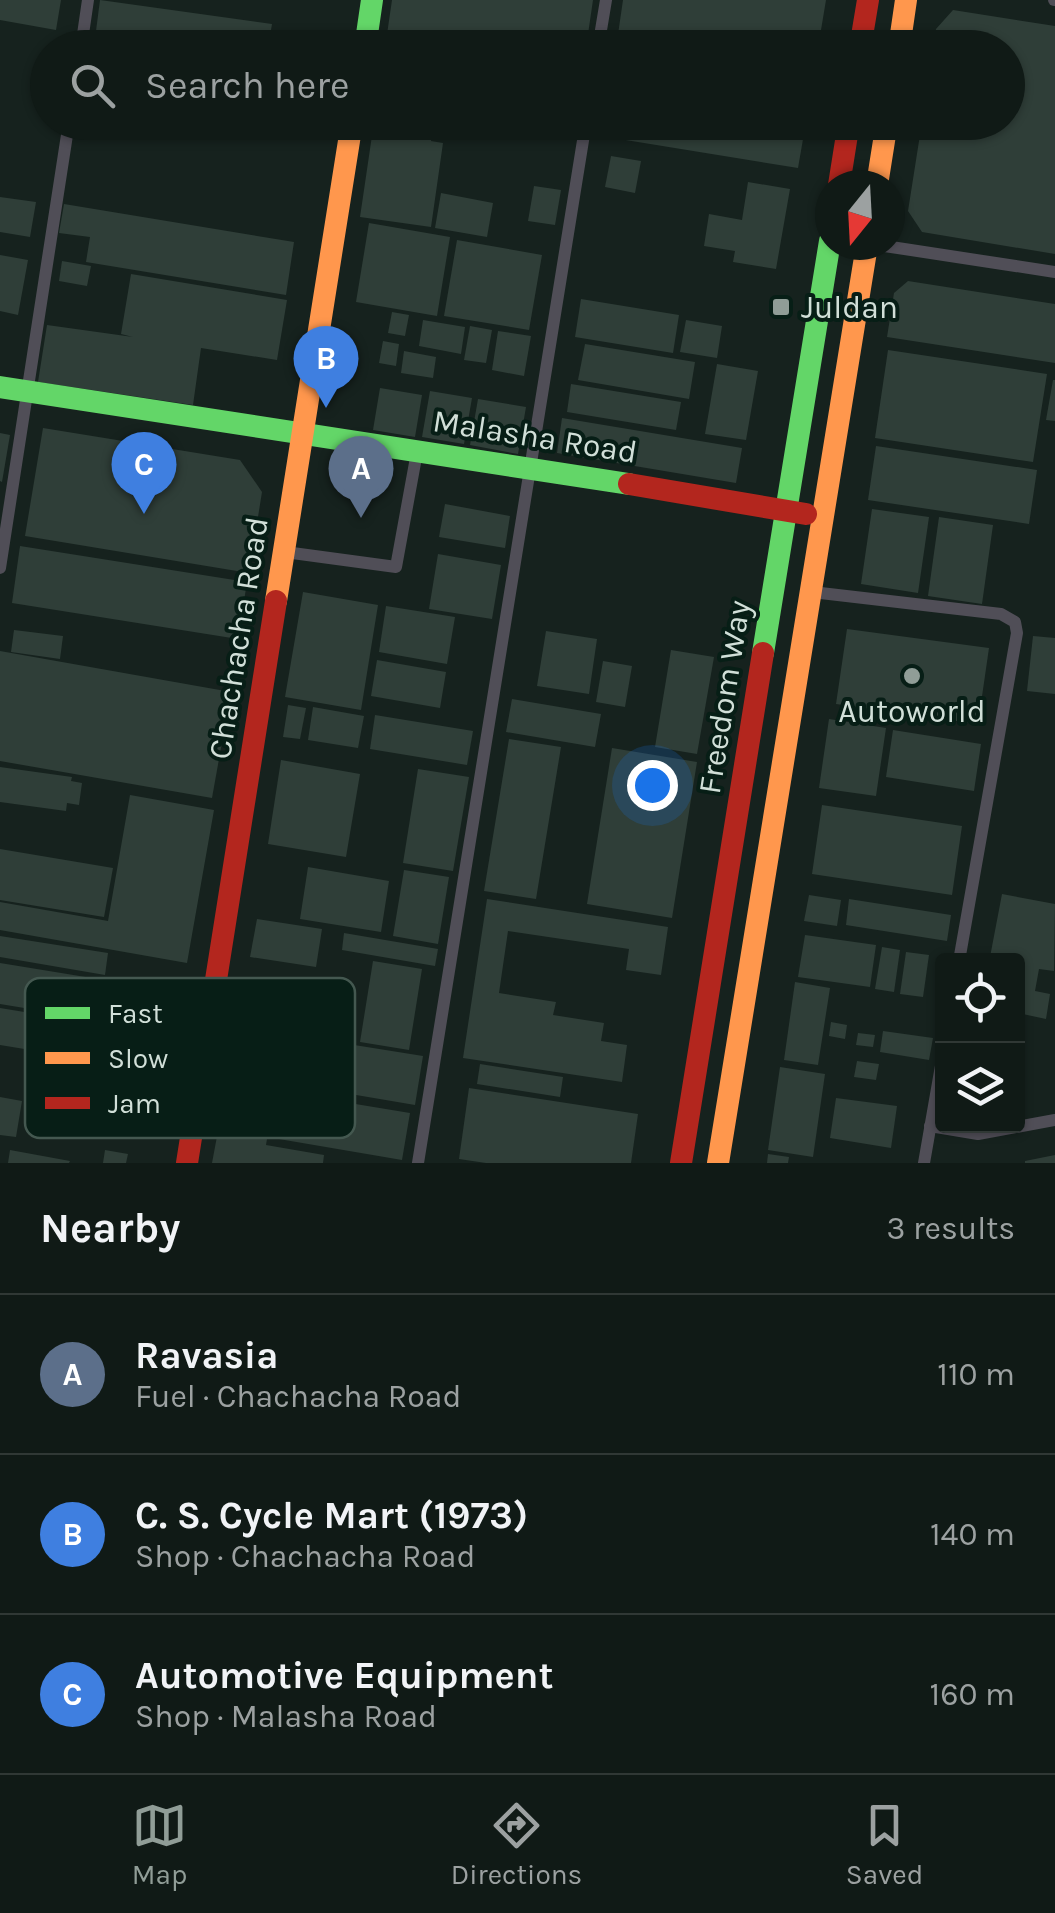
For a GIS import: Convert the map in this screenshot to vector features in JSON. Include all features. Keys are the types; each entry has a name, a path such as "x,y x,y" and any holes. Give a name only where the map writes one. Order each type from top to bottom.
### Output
{"main road":[{"path":"367,30 372,0"},
{"path":"863,30 868,0"},
{"path":"902,30 906,0"},
{"name":"Chachacha Road","path":"216,978 349,140"},
{"path":"841,170 846,140"},
{"path":"879,170 884,140"},
{"name":"Freedom Way","path":"681,1163 827,260"},
{"path":"718,1163 865,260"},
{"name":"Malasha Road","path":"0,388 530,466 822,517"},
{"name":"Chachacha Road","path":"187,1163 191,1138"}],"lane":[{"path":"84,30 88,0"},
{"path":"601,30 606,0"},
{"path":"0,568 67,140"},
{"path":"418,1163 583,140"},
{"path":"905,249 1055,272"},
{"path":"284,552 396,568 417,449"},
{"path":"812,592 1002,614 1015,622 1017,633 960,953"},
{"path":"924,1163 935,1098"},
{"path":"930,1126 978,1134 1055,1120"}],"building":[{"path":"0,0 61,0 56,30 0,20"},
{"path":"100,0 272,24 271,30 96,30"},
{"path":"392,0 593,0 589,30 388,30"},
{"path":"623,0 826,0 821,30 619,30"},
{"path":"953,10 1055,26 1055,254 922,232 908,211 919,140 1025,140 1025,30 936,29"},
{"path":"371,140 443,143 431,227 360,217"},
{"path":"626,140 803,140 798,168"},
{"path":"611,156 641,161 635,193 605,187"},
{"path":"748,182 790,189 776,269 733,262 735,251 704,246 709,214 742,220"},
{"path":"534,186 561,190 555,225 528,221"},
{"path":"441,193 493,203 487,237 435,228"},
{"path":"0,197 36,202 30,237 0,232"},
{"path":"64,204 294,242 286,295 86,262 90,237 59,233"},
{"path":"369,223 450,237 437,316 356,302"},
{"path":"457,240 542,255 529,330 444,316"},
{"path":"0,255 28,260 18,315 0,311"},
{"path":"62,261 91,266 87,286 59,281"},
{"path":"131,274 287,300 277,360 201,348 193,405 38,382 47,325 133,337 121,334"},
{"path":"908,281 1055,304 1055,363 887,337 894,293"},
{"path":"581,299 679,315 673,353 575,337"},
{"path":"392,312 409,315 405,336 388,333"},
{"path":"423,320 465,327 461,354 419,346"},
{"path":"686,320 722,326 717,358 680,352"},
{"path":"470,326 492,330 486,363 464,360"},
{"path":"498,331 531,336 524,376 492,370"},
{"path":"383,341 399,344 396,366 379,363"},
{"path":"585,344 695,362 689,399 578,380"},
{"path":"888,350 1047,374 1033,462 875,438"},
{"path":"404,351 436,357 433,378 401,373"},
{"path":"717,364 758,371 746,440 705,434"},
{"path":"1055,380 1055,421 1046,420"},
{"path":"571,384 681,402 676,430 567,412"},
{"path":"380,388 422,395 415,437 373,430"},
{"path":"430,391 472,398 464,444 422,437"},
{"path":"478,399 526,407 518,454 470,445"},
{"path":"562,418 742,448 736,483 557,453"},
{"path":"43,428 240,460 262,492 249,573 25,536"},
{"path":"0,433 10,435 2,482 0,481"},
{"path":"876,446 1037,470 1029,524 868,500"},
{"path":"445,504 510,516 505,548 439,537"},
{"path":"872,509 929,517 918,593 861,584"},
{"path":"939,517 993,525 982,604 928,596"},
{"path":"20,546 247,582 238,639 12,603"},
{"path":"438,554 501,565 492,619 429,609"},
{"path":"303,592 378,605 361,710 285,697"},
{"path":"386,606 455,617 447,664 379,652"},
{"name":"Autoworld","path":"847,629 989,648 978,724 836,704"},
{"path":"14,630 63,636 60,659 11,652"},
{"path":"546,631 597,639 589,694 537,686"},
{"name":"Autoworld","path":"1033,636 1055,638 1055,694 1027,691"},
{"path":"671,650 714,657 697,754 655,747"},
{"path":"0,651 231,692 212,798 0,761"},
{"path":"377,660 446,672 440,708 371,696"},
{"path":"603,661 632,666 625,707 596,702"},
{"path":"512,699 601,714 595,747 506,732"},
{"path":"288,705 306,708 300,739 283,737"},
{"path":"313,707 364,716 358,748 308,740"},
{"path":"375,715 473,731 467,765 370,749"},
{"path":"829,719 886,728 876,796 819,788"},
{"path":"893,730 981,744 974,791 886,777"},
{"path":"509,739 561,747 536,899 484,891"},
{"path":"612,748 697,762 672,918 587,904"},
{"path":"281,760 360,774 346,857 268,844"},
{"path":"0,767 72,777 71,781 82,783 79,805 67,803 66,811 0,802"},
{"path":"418,769 469,777 453,871 403,863"},
{"path":"130,795 214,810 187,963 0,930 0,902 108,921"},
{"path":"822,805 962,826 952,895 812,874"},
{"path":"0,849 113,868 104,917 0,900"},
{"path":"308,867 389,881 381,932 300,919"},
{"path":"404,870 449,877 438,944 393,936"},
{"path":"1002,894 1055,904 1054,971 1039,969 1035,991 1050,994 1046,1019 1025,1014 1025,953 991,953"},
{"path":"809,895 841,900 837,926 804,921"},
{"path":"487,899 668,927 661,975 626,970 629,949 508,931 499,993 556,1002 553,1015 604,1023 601,1041 627,1045 622,1082 463,1058"},
{"path":"849,899 951,915 947,941 846,925"},
{"path":"257,919 322,929 316,967 250,957"},
{"path":"344,933 438,949 435,966 342,950"},
{"path":"805,935 876,945 870,987 798,977"},
{"path":"0,936 108,953 105,975 0,957"},
{"path":"882,947 900,950 894,992 875,989"},
{"path":"906,952 929,955 923,997 900,994"},
{"path":"373,961 422,969 409,1050 360,1042"},
{"path":"0,963 92,978 25,978 25,1008 0,1004"},
{"path":"795,982 830,988 818,1065 784,1060"},
{"path":"0,1008 25,1012 25,1049 0,1045"},
{"path":"831,1022 847,1025 845,1039 829,1036"},
{"path":"883,1031 933,1038 929,1060 880,1052"},
{"path":"858,1033 875,1035 873,1047 856,1045"},
{"path":"355,1045 423,1056 415,1105 355,1095"},
{"path":"857,1061 879,1064 876,1080 854,1077"},
{"path":"480,1064 563,1077 560,1097 477,1084"},
{"path":"780,1067 825,1074 813,1157 768,1150"},
{"path":"469,1088 638,1114 631,1163 486,1163 459,1159"},
{"path":"0,1097 22,1101 16,1137 0,1135"},
{"path":"836,1098 897,1106 891,1148 830,1138"},
{"path":"355,1104 410,1113 402,1160 273,1138 355,1138"},
{"path":"217,1138 261,1138 267,1139 266,1145 324,1155 323,1163 212,1163"},
{"path":"10,1150 70,1161 8,1163"},
{"path":"105,1150 128,1154 126,1163 103,1163"},
{"path":"768,1154 789,1157 788,1163 767,1163"},
{"path":"1055,1155 1055,1163 1025,1163 1025,1161"}],"traffic: fast":[{"path":"368,30 372,0"},
{"path":"763,653 827,260"},
{"path":"0,387 629,484"}],"traffic: slow":[{"path":"902,30 906,0"},
{"path":"276,601 349,140"},
{"path":"879,170 884,140"},
{"path":"718,1163 865,260"}],"traffic: jam":[{"path":"863,30 868,0"},
{"path":"841,170 846,140"},
{"path":"629,484 806,514"},
{"path":"216,978 276,601"},
{"path":"681,1163 763,653"},
{"path":"187,1163 191,1138"}],"place":[{"name":"Juldan","path":"781,307"},
{"name":"C. S. Cycle Mart (1973)","path":"326,408"},
{"name":"Automotive Equipment","path":"144,514"},
{"name":"Ravasia","path":"361,518"},
{"name":"Autoworld","path":"912,676"}]}
